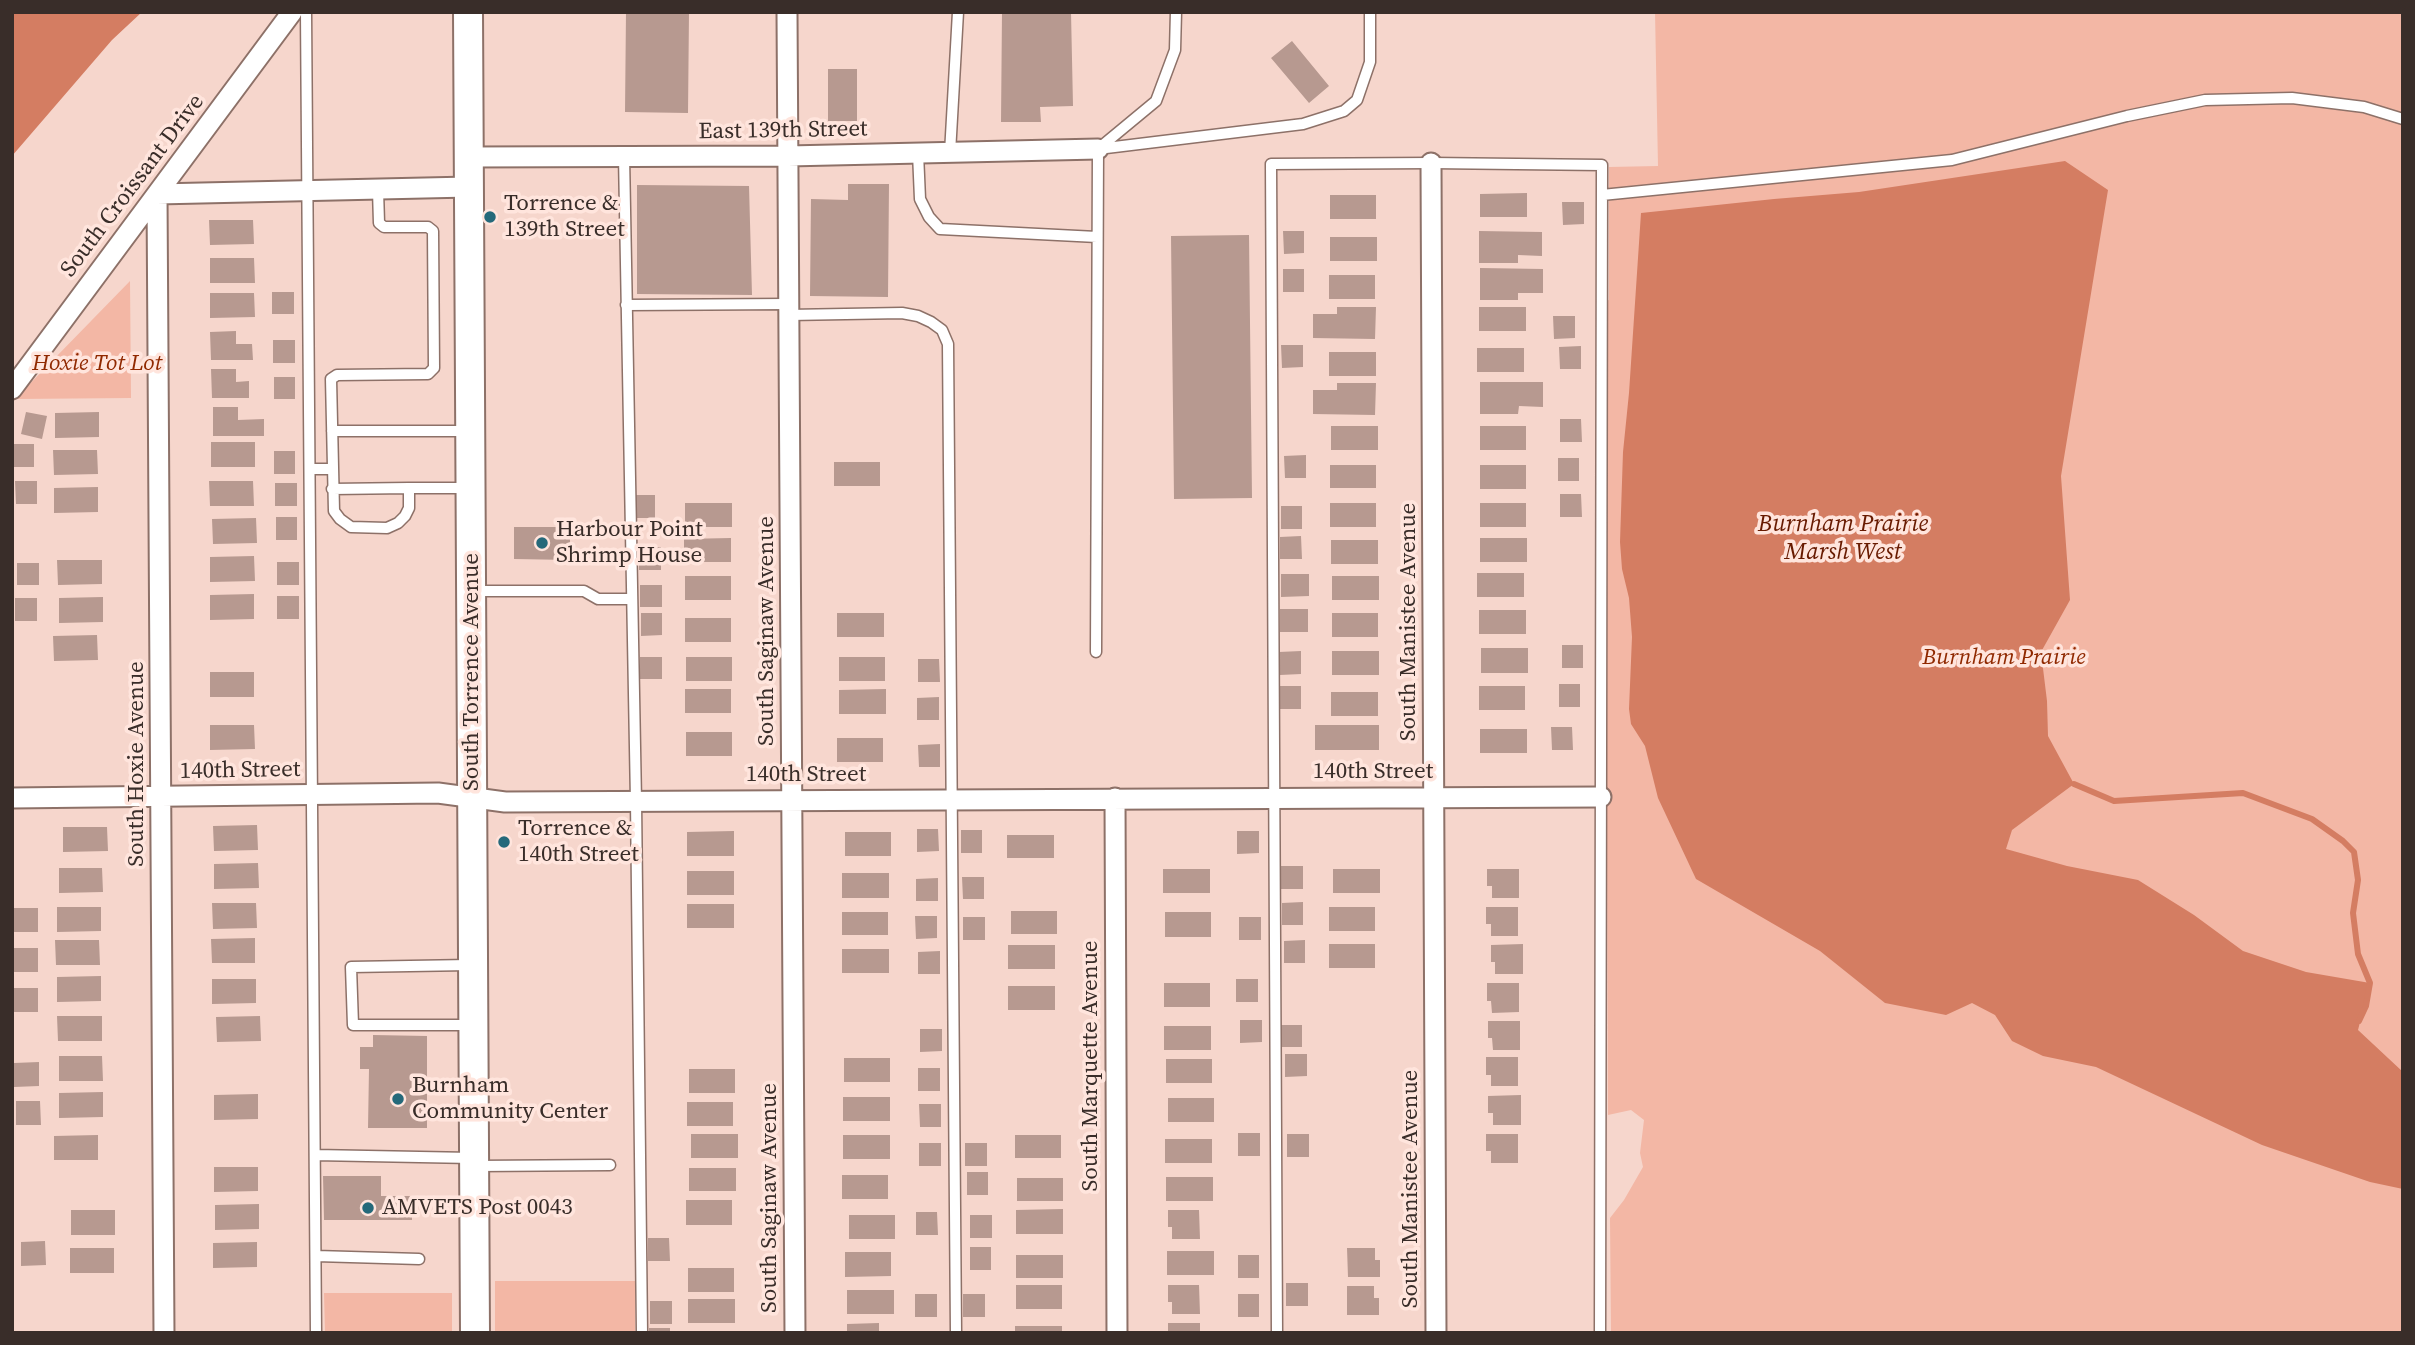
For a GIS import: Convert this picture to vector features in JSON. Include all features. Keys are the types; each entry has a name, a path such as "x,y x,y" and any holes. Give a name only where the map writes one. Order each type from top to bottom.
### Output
{"main road":[{"name":"South Torrence Avenue","path":"468,12 475,1333"}],"street":[{"name":"South Croissant Drive","path":"12,389 292,12"},
{"name":"South Saginaw Avenue","path":"787,12 795,1333"},
{"name":"East 139th Street","path":"469,157 788,156 1098,149"},
{"name":"South Manistee Avenue","path":"1431,163 1436,1333"},
{"path":"158,194 469,187"},
{"name":"South Hoxie Avenue","path":"158,194 164,1333"},
{"name":"140th Street","path":"12,798 438,793 505,802 1601,797"},
{"name":"South Marquette Avenue","path":"1115,798 1116,1333"}],"lane":[{"path":"306,12 316,1333"},
{"path":"950,153 958,12"},
{"path":"1096,652 1098,149 1156,101 1175,50 1176,12"},
{"path":"1098,149 1303,124 1344,111 1357,100 1370,62 1370,12"},
{"path":"1602,195 1952,160 2127,116 2205,100 2292,98 2364,107 2403,119"},
{"path":"918,153 920,199 929,217 940,229 1097,237"},
{"path":"624,156 636,801 642,1333"},
{"path":"1277,1333 1271,164 1431,163 1602,165 1600,1333"},
{"path":"379,190 379,223 384,228 428,228 433,231 434,368 428,374 337,375 331,379 334,511 351,527 387,528 398,523 409,508 409,488"},
{"path":"626,305 902,313 931,321 942,330 948,344 956,1333"},
{"path":"332,431 470,431"},
{"path":"310,469 332,469"},
{"path":"332,489 471,488"},
{"path":"471,591 584,591 598,599 631,598"},
{"path":"473,965 351,967 353,1025 474,1025"},
{"path":"315,1155 610,1165"},
{"path":"316,1256 419,1259"}],"green space":[{"name":"Burnham Prairie","path":"1655,12 2403,12 2403,1333 1611,1333 1610,1218 1643,1167 1640,1153 1644,1120 1631,1110 1608,1115 1605,301 1609,300 1609,167 1658,166"},
{"name":"Hoxie Tot Lot","path":"130,281 131,398 15,399"},
{"path":"495,1281 635,1281 635,1333 495,1333"},
{"path":"324,1293 452,1293 452,1333 325,1333"}],"water":[{"path":"12,12 142,12 112,40 12,156"},
{"name":"Burnham Prairie Marsh West","path":"2065,161 2108,190 2061,476 2070,600 2041,652 2048,736 2074,784 2012,830 2006,849 2067,866 2138,880 2194,915 2243,951 2306,972 2370,983 2358,1030 2403,1072 2403,1189 2370,1182 2262,1145 2096,1067 2043,1056 2012,1041 1995,1015 1972,1003 1946,1015 1885,1003 1820,951 1696,879 1658,798 1645,746 1631,724 1629,709 1632,637 1620,542 1623,452 1641,213 1859,192"}],"building":[{"path":"626,12 689,12 688,113 625,112"},
{"path":"1002,12 1071,12 1073,106 1040,107 1041,122 1001,122"},
{"path":"1292,41 1329,86 1309,103 1271,58"},
{"path":"828,69 857,69 857,121 828,121"},
{"path":"848,184 889,184 888,297 810,296 811,199 848,200"},
{"path":"637,185 749,186 752,295 637,294"},
{"path":"1527,193 1527,217 1480,217 1480,194"},
{"path":"1330,195 1376,195 1376,219 1330,219"},
{"path":"1562,202 1584,202 1584,224 1563,225"},
{"path":"209,220 253,220 254,244 210,245"},
{"path":"1283,231 1304,231 1304,253 1284,254"},
{"path":"1479,231 1542,232 1542,256 1518,255 1518,263 1479,263"},
{"path":"1249,235 1252,498 1174,499 1171,236"},
{"path":"1330,237 1377,237 1377,261 1330,261"},
{"path":"210,258 254,258 255,283 210,283"},
{"path":"1480,268 1543,269 1543,293 1518,293 1518,300 1480,300"},
{"path":"1283,269 1304,269 1304,292 1283,292"},
{"path":"1329,275 1375,275 1375,299 1329,299"},
{"path":"272,292 294,292 294,314 272,314"},
{"path":"210,293 254,293 255,317 210,318"},
{"path":"1337,307 1376,307 1375,339 1313,338 1313,314 1337,314"},
{"path":"1479,307 1526,307 1526,331 1479,331"},
{"path":"1553,316 1575,316 1575,338 1554,339"},
{"path":"236,331 236,344 252,344 253,360 211,360 210,332"},
{"path":"273,340 295,340 295,363 273,363"},
{"path":"1281,345 1303,345 1303,367 1282,368"},
{"path":"1581,346 1581,369 1560,369 1559,347"},
{"path":"1477,348 1524,348 1524,372 1477,372"},
{"path":"1329,352 1376,352 1376,376 1329,376"},
{"path":"211,369 236,369 236,382 249,381 249,398 212,398"},
{"path":"274,377 295,377 295,399 274,399"},
{"path":"1480,382 1543,382 1543,407 1519,406 1518,414 1480,414"},
{"path":"1337,383 1376,383 1375,415 1313,414 1313,390 1337,390"},
{"path":"213,407 238,407 238,420 264,419 264,436 213,436"},
{"path":"26,412 47,416 42,439 21,434"},
{"path":"99,412 99,437 55,438 55,413"},
{"path":"1560,419 1581,419 1582,442 1560,442"},
{"path":"1331,426 1378,426 1378,450 1331,450"},
{"path":"1480,426 1526,426 1526,450 1480,450"},
{"path":"211,442 255,442 255,467 211,467"},
{"path":"13,444 34,444 34,467 13,467"},
{"path":"53,450 97,450 98,474 54,475"},
{"path":"274,451 295,451 295,474 274,474"},
{"path":"1306,455 1306,478 1285,478 1284,456"},
{"path":"1558,458 1579,458 1579,481 1558,481"},
{"path":"834,462 880,462 880,486 834,486"},
{"path":"1330,465 1376,465 1376,488 1330,488"},
{"path":"1480,465 1526,465 1526,489 1480,489"},
{"path":"15,481 37,481 37,504 16,504"},
{"path":"209,481 253,481 254,506 210,506"},
{"path":"275,483 297,483 297,506 275,506"},
{"path":"98,487 98,512 54,513 54,488"},
{"path":"1560,494 1581,494 1582,517 1560,517"},
{"path":"633,495 655,495 655,518 634,518"},
{"path":"685,503 732,503 732,527 685,527"},
{"path":"1330,503 1376,503 1376,527 1330,527"},
{"path":"1480,503 1526,503 1526,527 1480,527"},
{"path":"1281,506 1302,506 1302,529 1281,529"},
{"path":"276,517 297,517 297,540 276,540"},
{"path":"256,518 257,543 213,544 212,519"},
{"name":"Harbour Point Shrimp House","path":"514,527 570,527 570,560 514,559"},
{"path":"1301,536 1302,559 1280,559 1280,537"},
{"path":"731,538 731,562 684,562 684,539"},
{"path":"1480,538 1527,538 1527,562 1480,562"},
{"path":"1331,540 1378,540 1378,564 1331,564"},
{"path":"661,547 661,570 639,570 639,548"},
{"path":"254,556 255,581 210,582 210,557"},
{"path":"57,560 102,560 102,584 58,585"},
{"path":"277,562 299,562 299,585 277,585"},
{"path":"17,563 39,563 39,585 17,585"},
{"path":"1477,573 1524,573 1524,597 1477,597"},
{"path":"1281,574 1309,574 1309,596 1281,597"},
{"path":"685,576 731,576 731,600 685,600"},
{"path":"1332,576 1379,576 1379,600 1332,600"},
{"path":"640,585 662,585 662,607 640,607"},
{"path":"254,594 254,619 210,620 210,595"},
{"path":"277,596 299,596 299,619 277,619"},
{"path":"103,597 103,622 59,623 59,598"},
{"path":"15,598 37,598 37,621 15,621"},
{"path":"1280,609 1308,609 1308,632 1280,632"},
{"path":"1479,610 1526,610 1526,634 1479,634"},
{"path":"641,613 662,613 662,635 641,636"},
{"path":"837,613 884,613 884,637 837,637"},
{"path":"1332,613 1378,613 1378,637 1332,637"},
{"path":"685,618 731,618 731,642 685,642"},
{"path":"97,635 98,660 54,661 53,636"},
{"path":"1562,645 1583,645 1583,668 1562,668"},
{"path":"1481,648 1528,648 1528,673 1481,673"},
{"path":"1301,651 1301,674 1280,675 1279,652"},
{"path":"1332,651 1379,651 1379,675 1332,675"},
{"path":"640,657 662,657 662,679 640,679"},
{"path":"686,657 732,657 732,681 686,681"},
{"path":"839,657 885,657 885,681 839,681"},
{"path":"918,659 939,659 940,682 918,682"},
{"path":"210,672 254,672 254,697 210,697"},
{"path":"1559,684 1580,684 1580,707 1559,707"},
{"path":"1280,686 1301,686 1301,709 1280,709"},
{"path":"1479,686 1525,686 1525,710 1479,710"},
{"path":"685,689 731,689 731,713 685,713"},
{"path":"886,689 886,714 839,714 839,690"},
{"path":"1331,692 1378,692 1378,716 1331,716"},
{"path":"939,697 939,720 917,720 917,698"},
{"path":"210,725 254,725 255,749 210,750"},
{"path":"1315,725 1379,725 1379,750 1315,750"},
{"path":"1551,727 1572,727 1573,750 1552,750"},
{"path":"1480,729 1527,729 1527,753 1480,753"},
{"path":"686,732 732,732 732,756 686,756"},
{"path":"837,738 883,738 883,762 837,762"},
{"path":"940,744 940,767 919,767 918,745"},
{"path":"257,825 258,850 214,851 213,826"},
{"path":"63,827 107,827 108,851 63,852"},
{"path":"917,829 938,829 939,851 917,852"},
{"path":"961,830 982,830 982,853 961,853"},
{"path":"734,831 734,856 687,856 687,832"},
{"path":"1237,831 1259,831 1259,853 1237,854"},
{"path":"845,832 891,832 891,856 845,856"},
{"path":"1007,835 1054,835 1054,858 1007,858"},
{"path":"258,863 259,888 214,889 214,864"},
{"path":"1281,866 1303,866 1303,889 1281,889"},
{"path":"59,868 102,868 103,892 59,893"},
{"path":"1163,869 1210,869 1210,893 1163,893"},
{"path":"1333,869 1380,869 1380,893 1333,893"},
{"path":"1487,869 1519,869 1519,898 1492,898 1492,886 1487,886"},
{"path":"687,871 734,871 734,895 687,895"},
{"path":"842,873 889,873 889,898 842,898"},
{"path":"962,877 984,877 984,899 963,899"},
{"path":"938,878 938,901 916,901 916,879"},
{"path":"1303,902 1303,925 1282,925 1282,903"},
{"path":"212,903 256,903 257,928 213,929"},
{"path":"687,904 734,904 734,928 687,928"},
{"path":"57,907 101,907 101,931 57,932"},
{"path":"1329,907 1375,907 1375,931 1329,931"},
{"path":"1486,907 1518,907 1518,936 1491,936 1491,924 1486,924"},
{"path":"13,908 38,908 38,932 13,932"},
{"path":"1011,911 1057,911 1057,934 1011,934"},
{"path":"842,912 888,912 888,935 842,935"},
{"path":"1165,912 1211,912 1211,937 1165,937"},
{"path":"915,916 937,916 937,938 916,939"},
{"path":"963,917 985,917 985,940 963,940"},
{"path":"1239,917 1261,917 1261,940 1239,940"},
{"path":"255,938 255,963 212,963 211,939"},
{"path":"55,940 99,940 100,965 56,965"},
{"path":"1305,940 1305,963 1284,963 1284,941"},
{"path":"1329,944 1375,944 1375,968 1329,968"},
{"path":"1523,944 1523,974 1495,974 1495,962 1491,962 1491,945"},
{"path":"1008,945 1055,945 1055,969 1008,969"},
{"path":"13,948 38,948 38,972 13,972"},
{"path":"842,949 889,949 889,973 842,973"},
{"path":"940,951 940,974 918,974 918,952"},
{"path":"101,976 101,1001 57,1002 57,977"},
{"path":"212,979 256,979 256,1003 212,1004"},
{"path":"1236,979 1258,979 1258,1002 1236,1002"},
{"path":"1164,983 1210,983 1210,1007 1164,1007"},
{"path":"1487,983 1519,983 1519,1012 1492,1013 1491,1001 1487,1001"},
{"path":"1008,986 1055,986 1055,1010 1008,1010"},
{"path":"13,988 38,988 38,1012 13,1012"},
{"path":"57,1016 102,1016 102,1041 58,1041"},
{"path":"260,1016 261,1041 217,1042 216,1017"},
{"path":"1240,1020 1262,1020 1262,1042 1240,1043"},
{"path":"1488,1021 1520,1021 1520,1050 1493,1050 1492,1038 1488,1038"},
{"path":"1280,1025 1302,1025 1302,1047 1280,1047"},
{"path":"1164,1026 1211,1026 1211,1050 1164,1050"},
{"path":"920,1029 942,1029 942,1051 920,1052"},
{"name":"Burnham Community Center","path":"373,1035 427,1036 427,1128 368,1128 369,1069 360,1069 360,1047 373,1047"},
{"path":"1285,1054 1307,1054 1307,1076 1285,1077"},
{"path":"59,1056 102,1056 103,1081 59,1081"},
{"path":"1486,1057 1518,1057 1518,1086 1491,1086 1491,1075 1486,1075"},
{"path":"844,1058 890,1058 890,1082 844,1082"},
{"path":"1166,1059 1212,1059 1212,1083 1166,1083"},
{"path":"39,1062 39,1086 14,1087 14,1063"},
{"path":"918,1068 940,1068 940,1091 918,1091"},
{"path":"689,1069 735,1069 735,1093 689,1093"},
{"path":"103,1092 103,1117 59,1118 59,1093"},
{"path":"258,1094 258,1119 214,1120 214,1095"},
{"path":"1521,1095 1521,1125 1493,1125 1493,1113 1488,1113 1488,1096"},
{"path":"843,1097 890,1097 890,1121 843,1121"},
{"path":"1168,1098 1214,1098 1214,1122 1168,1122"},
{"path":"16,1101 40,1101 41,1125 16,1125"},
{"path":"687,1102 733,1102 733,1126 687,1126"},
{"path":"919,1104 941,1104 941,1127 920,1127"},
{"path":"1238,1133 1260,1133 1260,1156 1238,1156"},
{"path":"691,1134 738,1134 738,1158 691,1158"},
{"path":"1287,1134 1309,1134 1309,1157 1287,1157"},
{"path":"1486,1134 1518,1134 1518,1163 1491,1163 1491,1151 1486,1151"},
{"path":"98,1135 98,1160 54,1160 54,1136"},
{"path":"843,1135 890,1135 890,1159 843,1159"},
{"path":"1015,1135 1061,1135 1061,1158 1015,1158"},
{"path":"1165,1139 1212,1139 1212,1163 1165,1163"},
{"path":"919,1143 941,1143 941,1166 919,1166"},
{"path":"965,1143 987,1143 987,1166 965,1166"},
{"path":"214,1167 258,1167 258,1191 214,1192"},
{"path":"689,1168 736,1168 736,1191 689,1191"},
{"path":"967,1172 988,1172 988,1195 967,1195"},
{"path":"842,1175 888,1175 888,1199 842,1199"},
{"name":"AMVETS Post 0043","path":"323,1176 381,1176 381,1196 412,1196 412,1220 324,1220"},
{"path":"1166,1177 1213,1177 1213,1201 1166,1201"},
{"path":"1017,1178 1063,1178 1063,1201 1017,1201"},
{"path":"686,1200 732,1200 732,1225 686,1225"},
{"path":"259,1204 259,1229 215,1230 215,1205"},
{"path":"1063,1209 1063,1234 1016,1234 1016,1210"},
{"path":"71,1210 115,1210 115,1235 71,1235"},
{"path":"1168,1210 1199,1210 1200,1239 1172,1239 1172,1227 1168,1227"},
{"path":"916,1212 937,1212 938,1235 916,1235"},
{"path":"849,1215 895,1215 895,1239 849,1239"},
{"path":"970,1215 992,1215 992,1238 970,1238"},
{"path":"648,1238 669,1238 670,1261 648,1261"},
{"path":"45,1241 46,1265 21,1266 21,1242"},
{"path":"257,1242 257,1267 213,1268 213,1243"},
{"path":"970,1247 991,1247 991,1270 970,1270"},
{"path":"70,1248 114,1248 114,1273 70,1273"},
{"path":"1347,1248 1375,1248 1375,1260 1380,1260 1380,1277 1348,1277"},
{"path":"1167,1251 1214,1251 1214,1275 1167,1275"},
{"path":"845,1252 891,1252 891,1276 845,1277"},
{"path":"1016,1255 1063,1255 1063,1278 1016,1278"},
{"path":"1238,1255 1259,1255 1259,1278 1238,1278"},
{"path":"688,1268 734,1268 734,1292 688,1292"},
{"path":"1286,1283 1308,1283 1308,1306 1286,1306"},
{"path":"1016,1285 1062,1285 1062,1309 1016,1309"},
{"path":"1168,1285 1199,1285 1200,1314 1172,1314 1172,1302 1168,1302"},
{"path":"1347,1286 1374,1286 1374,1298 1379,1298 1379,1315 1347,1315"},
{"path":"847,1290 894,1290 894,1314 847,1314"},
{"path":"915,1294 937,1294 937,1317 915,1317"},
{"path":"963,1294 985,1294 985,1317 963,1317"},
{"path":"1238,1294 1259,1294 1259,1317 1238,1317"},
{"path":"688,1299 735,1299 735,1323 688,1323"},
{"path":"650,1301 672,1301 672,1324 650,1324"},
{"path":"879,1323 879,1333 847,1333 847,1324"},
{"path":"1168,1323 1200,1323 1200,1333 1168,1333"},
{"path":"1015,1326 1062,1326 1062,1333 1015,1333"},
{"path":"649,1328 670,1328 670,1333 649,1333"}],"waterway":[{"path":"2074,784 2114,801 2243,793 2312,819 2343,841 2354,852 2358,880 2353,913 2358,954 2370,983 2366,1006 2359,1021"}],"place":[{"name":"Torrence & 139th Street","path":"490,217"},
{"name":"Harbour Point Shrimp House","path":"542,543"},
{"name":"Torrence & 140th Street","path":"504,842"},
{"name":"Burnham Community Center","path":"398,1099"},
{"name":"AMVETS Post 0043","path":"368,1208"}]}
